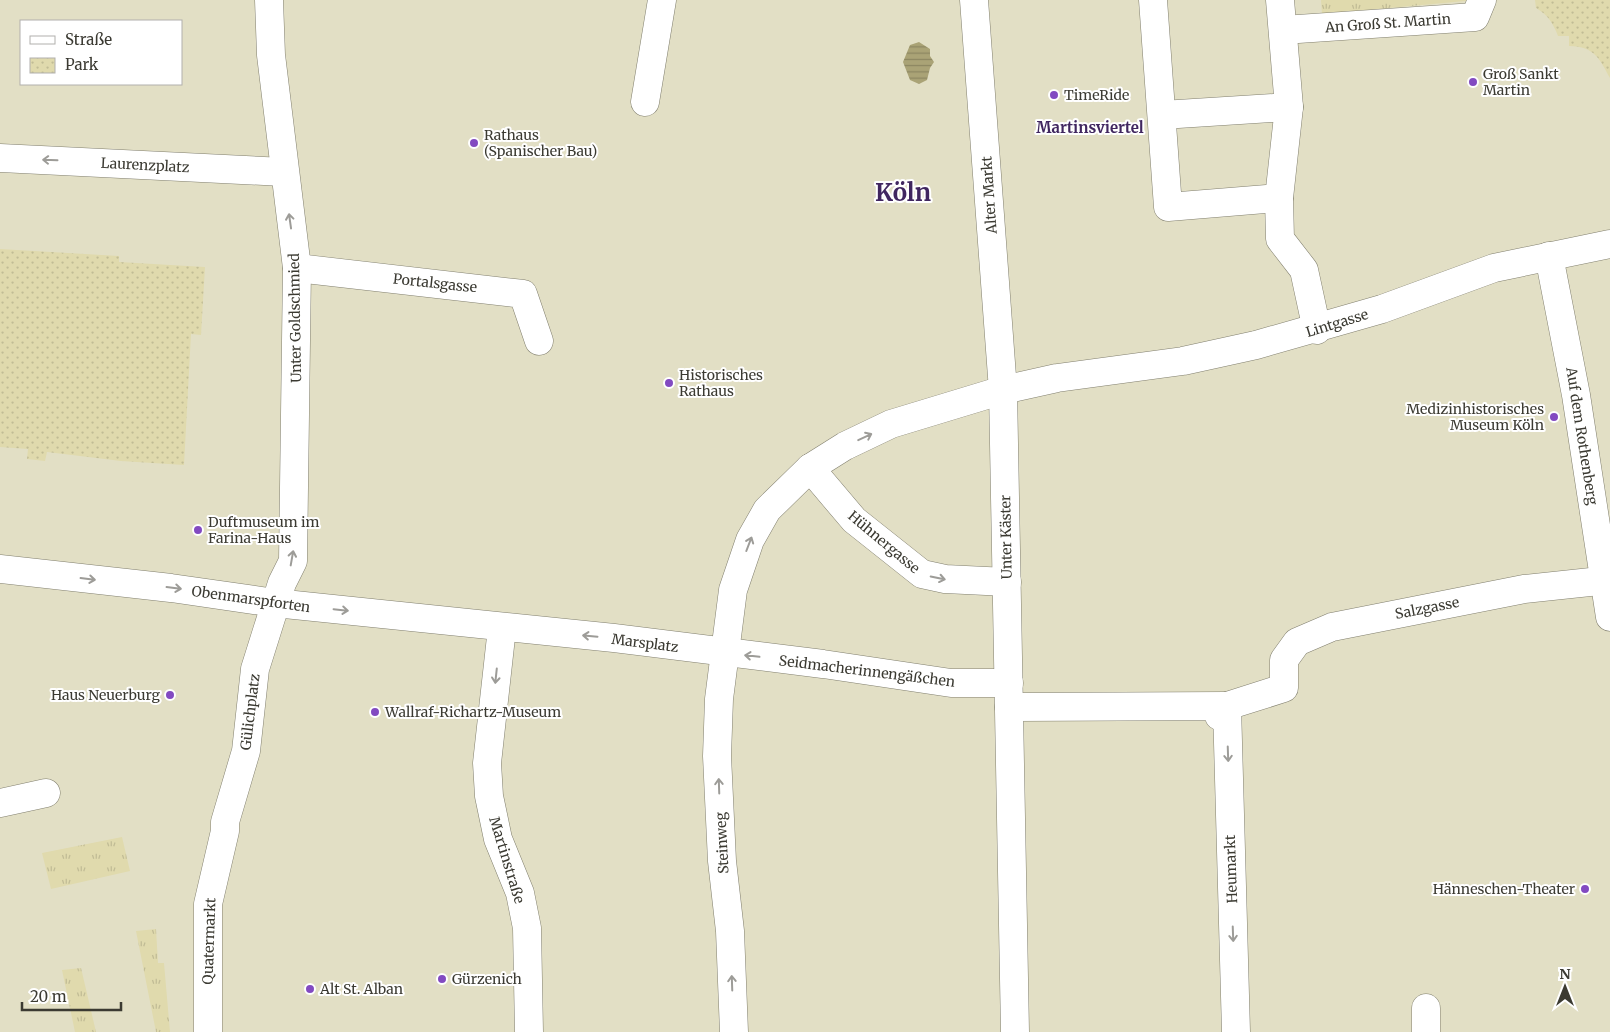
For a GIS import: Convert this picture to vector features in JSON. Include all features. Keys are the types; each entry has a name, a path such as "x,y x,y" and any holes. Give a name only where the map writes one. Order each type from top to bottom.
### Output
{"street":[{"name":"Unter Goldschmied","path":"269,0 271,55 297,268 293,561 275,603"},
{"path":"645,102 662,0"},
{"name":"Alter Markt","path":"974,0 1003,390"},
{"path":"1153,0 1168,207 1279,198"},
{"path":"1280,0 1289,107 1279,198 1280,239 1304,270 1317,330"},
{"name":"An Groß St. Martin","path":"1283,30 1474,16 1482,0"},
{"path":"1162,107 1289,107"},
{"name":"Laurenzplatz","path":"3,158 284,172"},
{"name":"Lintgasse","path":"1003,390 1057,378 1183,361 1317,330 1382,309 1494,268 1610,244"},
{"name":"Auf dem Rothenberg","path":"1550,256 1576,395 1607,581 1610,617"},
{"name":"Portalsgasse","path":"297,268 523,294 539,341"},
{"path":"725,653 733,590 750,540 767,510 810,468 845,446 891,424 1003,390"},
{"name":"Unter Käster","path":"1003,390 1009,695"},
{"name":"Hühnergasse","path":"810,468 854,520 922,574 945,579 1007,582"},
{"name":"Obenmarspforten","path":"0,569 171,588 275,603 502,628"},
{"name":"Salzgasse","path":"1223,711 1284,688 1284,660 1297,642 1332,627 1524,589 1607,581"},
{"name":"Gülichplatz","path":"225,822 246,752 256,670 275,603"},
{"name":"Marsplatz","path":"502,628 614,638 725,653"},
{"name":"Martinstraße","path":"502,628 488,764 488,796 498,839 520,893 526,928 529,1032"},
{"name":"Seidmacherinnengäßchen","path":"725,653 823,664 951,683 1009,695"},
{"name":"Steinweg","path":"725,653 719,699 717,756 722,861 730,931 734,1032"},
{"path":"1015,1032 1009,695 1223,711"},
{"name":"Heumarkt","path":"1223,711 1236,1032"},
{"path":"0,803 46,793"},
{"name":"Quatermarkt","path":"208,1032 208,904 225,831 225,822"}],"shaded area":[{"path":"0,0 1610,0 1610,1032 0,1032"},
{"path":"919,42 930,49 930,56 934,62 930,68 927,80 919,84 910,80 903,62 910,45"}],"green space":[{"path":"1321,0 1477,0 1322,14"},
{"path":"1535,0 1610,0 1610,78 1596,55 1585,48 1569,46 1569,36 1558,36 1550,20 1536,8"},
{"path":"0,249 119,256 119,262 205,267 201,335 191,334 184,465 121,461 47,452 45,461 27,459 28,449 0,447"},
{"path":"122,837 130,871 51,889 42,853"},
{"path":"156,929 158,963 164,963 170,1032 156,1032 136,931"},
{"path":"81,968 96,1032 75,1032 62,970"}],"place":[{"name":"Groß Sankt Martin","path":"1473,82"},
{"name":"TimeRide","path":"1054,95"},
{"name":"Rathaus (Spanischer Bau)","path":"474,143"},
{"name":"Historisches Rathaus","path":"669,383"},
{"name":"Medizinhistorisches Museum Köln","path":"1554,417"},
{"name":"Duftmuseum im Farina-Haus","path":"198,530"},
{"name":"Haus Neuerburg","path":"170,695"},
{"name":"Wallraf-Richartz-Museum","path":"375,712"},
{"name":"Hänneschen-Theater","path":"1585,889"},
{"name":"Gürzenich","path":"442,979"},
{"name":"Alt St. Alban","path":"310,989"}],"district":[{"name":"Martinsviertel","path":"1090,128"},
{"name":"Köln","path":"903,193"}]}
